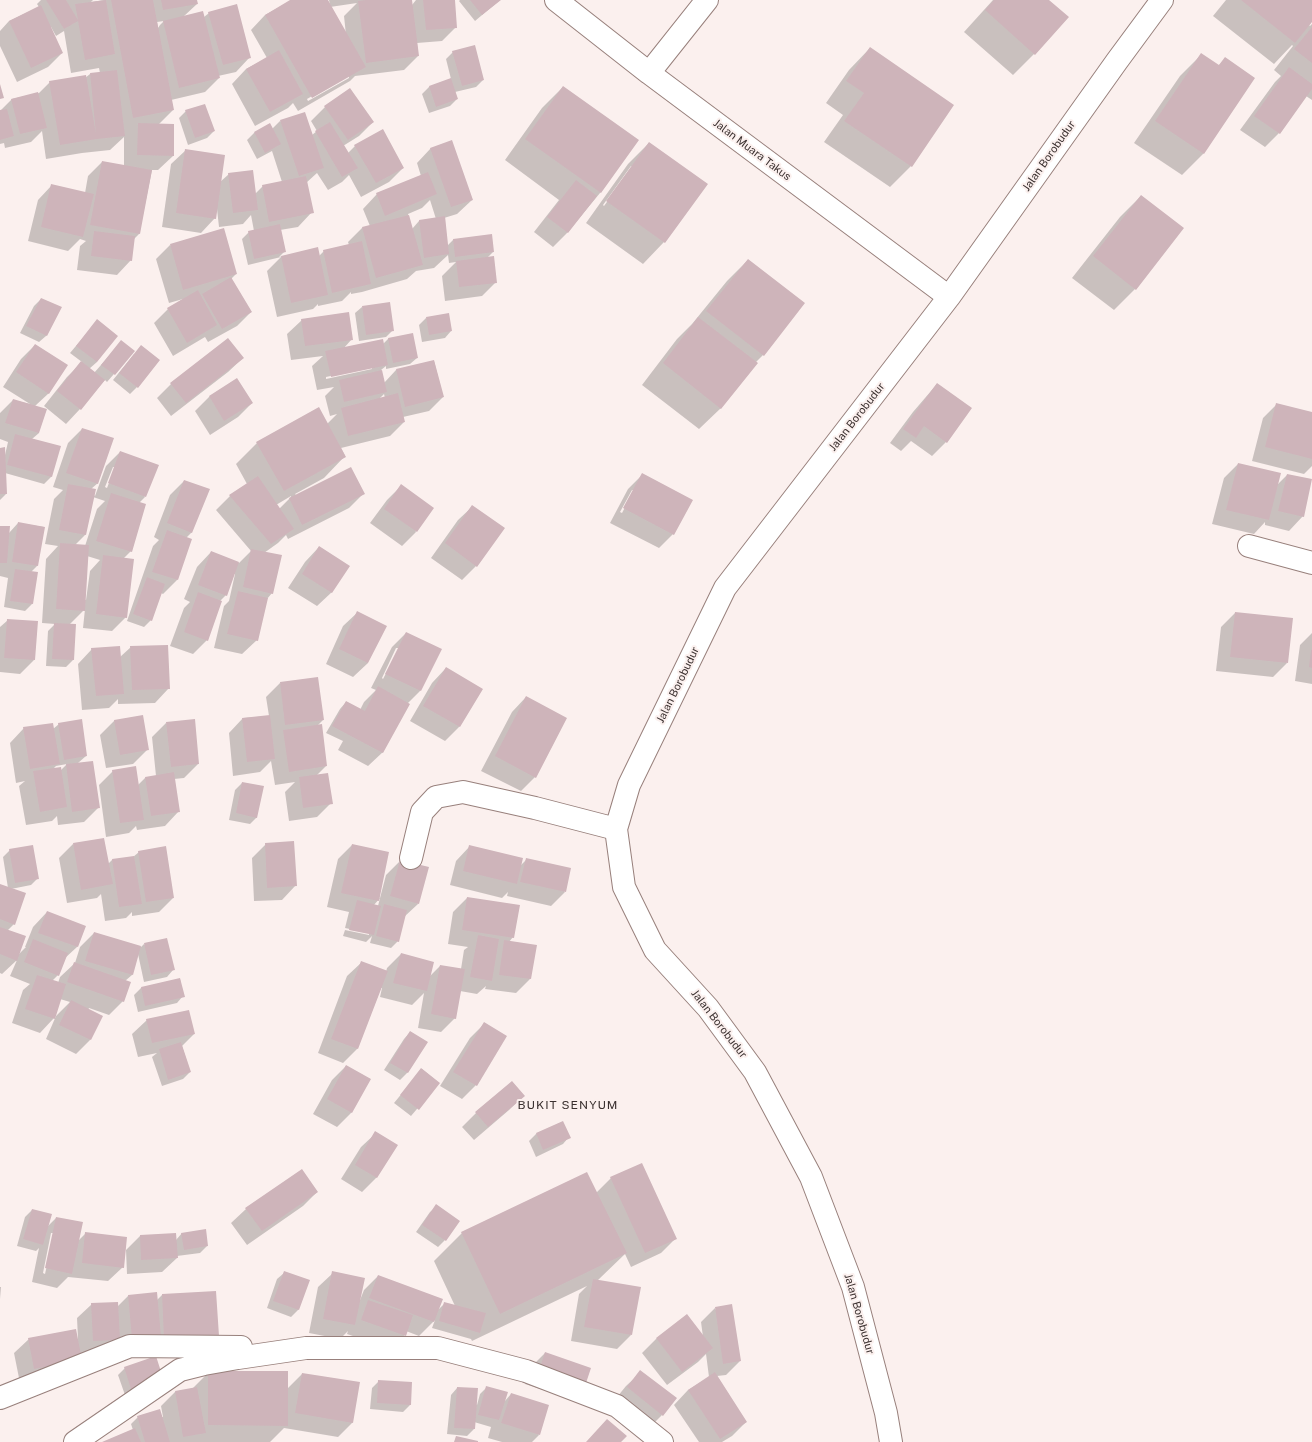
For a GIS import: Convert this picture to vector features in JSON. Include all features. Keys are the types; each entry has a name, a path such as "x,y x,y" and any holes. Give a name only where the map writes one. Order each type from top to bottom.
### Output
{"street":[{"name":"Jalan Muara Takus","path":"556,0 649,73 949,297"},
{"path":"649,73 707,0"},
{"name":"Jalan Borobudur","path":"891,1442 886,1413 853,1287 811,1177 755,1072 708,1008 656,950 624,887 616,829 629,785 724,588 949,297 1116,61 1162,0"},
{"path":"1249,546 1312,563"},
{"path":"411,858 422,812 436,797 463,792 535,808 616,829"},
{"path":"0,1398 130,1346 438,1348 526,1371 616,1406 662,1442"},
{"path":"75,1442 180,1370 218,1362 306,1348"}],"building":[{"path":"46,0 66,0 78,20 75,4 106,0 115,54 85,60 78,21 64,29"},
{"path":"111,0 153,0 174,110 133,118"},
{"path":"161,0 197,0 198,4 163,10"},
{"path":"290,0 328,0 366,67 312,98 265,15"},
{"path":"412,0 419,56 366,63 358,1"},
{"path":"423,0 455,0 457,28 426,30"},
{"path":"470,0 501,0 482,15"},
{"path":"994,0 1049,0 1069,17 1035,55 985,10"},
{"path":"1241,0 1312,0 1312,22 1295,43"},
{"path":"237,4 251,58 223,65 208,12"},
{"path":"41,5 63,53 31,68 9,21"},
{"path":"203,11 220,78 179,88 163,21"},
{"path":"1312,27 1312,63 1294,49"},
{"path":"475,45 484,80 462,86 452,51"},
{"path":"870,47 954,105 912,167 844,121 864,93 846,81"},
{"path":"279,50 303,94 270,112 246,69"},
{"path":"1201,53 1219,65 1225,57 1255,78 1204,154 1155,121"},
{"path":"1289,67 1312,84 1312,89 1280,134 1254,116"},
{"path":"117,70 125,136 60,145 49,81 86,75 96,134 90,73"},
{"path":"451,78 458,99 436,107 429,86"},
{"path":"0,84 4,98 0,99"},
{"path":"563,86 639,140 601,193 525,139"},
{"path":"350,88 374,122 348,140 324,106"},
{"path":"38,92 47,128 20,134 11,99"},
{"path":"205,104 215,131 195,138 185,110"},
{"path":"7,109 14,136 0,140 0,110"},
{"path":"305,112 324,168 299,176 280,120"},
{"path":"330,122 358,168 342,177 315,131"},
{"path":"138,123 174,124 174,156 137,155"},
{"path":"270,123 281,144 265,153 254,132"},
{"path":"383,129 404,168 376,183 354,145"},
{"path":"452,140 473,200 451,207 430,148"},
{"path":"649,142 708,184 665,243 606,201"},
{"path":"185,149 225,155 216,219 176,213"},
{"path":"102,161 152,170 140,234 90,225"},
{"path":"253,170 258,210 233,213 228,173"},
{"path":"428,172 437,194 385,216 376,193"},
{"path":"306,176 314,213 269,222 262,185"},
{"path":"576,180 597,196 568,233 547,217"},
{"path":"51,184 94,194 83,237 41,227"},
{"path":"1141,195 1184,228 1136,290 1093,256"},
{"path":"409,215 423,265 376,278 362,227"},
{"path":"445,216 449,254 424,258 419,220"},
{"path":"280,224 286,252 254,259 248,231"},
{"path":"224,228 237,274 183,290 170,244"},
{"path":"94,231 135,236 132,261 91,256"},
{"path":"492,234 494,252 455,257 453,239"},
{"path":"362,241 371,284 332,293 323,250"},
{"path":"318,247 328,295 291,303 281,256"},
{"path":"494,256 497,283 459,287 456,261"},
{"path":"748,259 805,303 764,356 706,311"},
{"path":"231,277 252,312 222,329 202,294"},
{"path":"198,290 217,325 187,343 167,308"},
{"path":"41,298 62,307 47,336 26,326"},
{"path":"390,302 394,331 366,335 362,306"},
{"path":"349,312 353,340 305,346 301,319"},
{"path":"449,313 452,331 429,335 426,317"},
{"path":"698,317 758,363 721,409 663,363"},
{"path":"97,319 118,336 97,362 76,346"},
{"path":"413,333 418,358 393,363 388,338"},
{"path":"228,338 244,358 186,403 170,383"},
{"path":"383,339 388,365 331,377 325,351"},
{"path":"121,340 135,351 115,375 101,365"},
{"path":"35,344 68,365 49,394 16,372"},
{"path":"141,345 160,360 138,388 119,373"},
{"path":"434,360 444,397 405,407 396,369"},
{"path":"81,361 105,380 81,410 57,391"},
{"path":"382,370 387,392 344,402 339,380"},
{"path":"237,378 253,403 224,421 209,396"},
{"path":"937,383 972,408 947,443 924,426 916,438 903,429"},
{"path":"398,393 405,422 348,436 341,408"},
{"path":"13,399 47,409 39,433 5,423"},
{"path":"1276,403 1312,412 1312,459 1265,447"},
{"path":"319,407 346,457 284,491 256,442"},
{"path":"82,428 114,438 98,484 66,473"},
{"path":"15,434 61,446 52,477 7,465"},
{"path":"5,447 7,494 0,494 0,448"},
{"path":"120,451 159,465 146,497 108,483"},
{"path":"1238,463 1281,473 1269,520 1226,510"},
{"path":"351,467 365,494 302,525 289,498"},
{"path":"642,473 693,500 674,535 623,508"},
{"path":"1287,474 1312,479 1304,517 1278,511"},
{"path":"258,476 294,529 271,544 229,495"},
{"path":"184,480 210,489 192,533 167,523"},
{"path":"68,484 96,489 86,535 59,530"},
{"path":"401,484 434,508 417,532 384,509"},
{"path":"111,493 146,504 132,552 96,541"},
{"path":"472,505 505,528 477,567 445,543"},
{"path":"18,522 45,527 38,566 12,562"},
{"path":"0,526 10,526 7,563 0,563"},
{"path":"167,530 192,539 178,580 152,572"},
{"path":"60,543 89,545 85,611 56,609"},
{"path":"319,546 350,566 332,593 302,574"},
{"path":"251,549 282,555 273,594 243,587"},
{"path":"211,551 239,562 227,596 198,585"},
{"path":"103,555 134,559 127,618 96,614"},
{"path":"15,569 38,572 33,604 10,601"},
{"path":"147,577 165,584 152,621 133,614"},
{"path":"238,591 268,598 258,641 227,634"},
{"path":"198,592 222,601 208,641 184,632"},
{"path":"357,611 387,626 368,663 339,649"},
{"path":"1235,612 1293,618 1288,663 1230,657"},
{"path":"7,619 38,621 35,660 4,658"},
{"path":"54,623 76,624 74,660 52,659"},
{"path":"406,632 442,649 421,691 385,674"},
{"path":"168,645 170,689 132,690 130,646"},
{"path":"120,646 124,694 96,696 91,648"},
{"path":"1312,650 1312,668 1309,667"},
{"path":"446,667 483,689 460,727 423,706"},
{"path":"318,677 324,720 285,725 280,682"},
{"path":"378,686 410,704 383,753 332,726 346,701 365,711"},
{"path":"526,696 567,718 536,778 495,756"},
{"path":"143,715 149,750 120,755 114,720"},
{"path":"270,715 275,759 247,762 242,718"},
{"path":"82,719 87,756 64,760 58,723"},
{"path":"195,719 199,764 171,767 166,722"},
{"path":"53,723 60,764 30,769 23,727"},
{"path":"322,724 327,766 289,772 283,730"},
{"path":"93,761 100,808 72,812 66,764"},
{"path":"136,766 144,820 120,823 112,770"},
{"path":"61,767 67,807 40,812 33,771"},
{"path":"174,772 180,812 151,816 145,777"},
{"path":"328,773 333,804 303,808 299,777"},
{"path":"242,782 264,786 257,818 236,813"},
{"path":"104,838 113,884 81,890 73,843"},
{"path":"294,841 297,886 267,888 265,843"},
{"path":"352,844 389,852 379,901 341,893"},
{"path":"33,845 39,879 15,883 9,849"},
{"path":"469,845 523,858 517,884 463,871"},
{"path":"166,846 174,898 146,902 138,851"},
{"path":"134,856 142,904 119,907 112,859"},
{"path":"526,858 571,868 566,892 520,882"},
{"path":"400,860 429,867 419,904 390,896"},
{"path":"0,884 26,893 15,925 0,919"},
{"path":"467,897 520,905 514,938 462,930"},
{"path":"357,900 381,906 374,935 349,930"},
{"path":"384,904 407,910 399,942 376,936"},
{"path":"47,911 86,926 78,947 38,933"},
{"path":"0,927 26,936 17,961 0,954"},
{"path":"94,932 141,946 133,975 85,961"},
{"path":"478,935 499,939 492,981 470,977"},
{"path":"167,938 175,970 151,975 144,943"},
{"path":"33,939 68,953 59,976 24,962"},
{"path":"504,940 537,945 531,979 499,975"},
{"path":"401,953 434,962 427,991 393,983"},
{"path":"361,961 388,971 358,1049 331,1039"},
{"path":"74,962 131,982 124,1002 67,982"},
{"path":"440,965 465,969 456,1019 431,1014"},
{"path":"37,975 66,984 55,1019 25,1009"},
{"path":"180,978 185,997 145,1006 141,987"},
{"path":"71,1000 103,1016 91,1040 59,1025"},
{"path":"189,1010 195,1034 152,1043 146,1019"},
{"path":"484,1022 507,1036 477,1086 453,1072"},
{"path":"410,1031 428,1042 408,1073 390,1063"},
{"path":"181,1042 191,1072 168,1080 159,1049"},
{"path":"346,1065 371,1079 352,1113 327,1099"},
{"path":"421,1068 440,1083 419,1110 400,1095"},
{"path":"512,1081 525,1096 488,1127 475,1112"},
{"path":"563,1121 571,1138 543,1150 536,1133"},
{"path":"375,1131 398,1145 377,1178 355,1165"},
{"path":"642,1163 677,1239 645,1253 610,1177"},
{"path":"302,1169 318,1192 262,1231 245,1208"},
{"path":"587,1172 627,1253 500,1314 461,1232"},
{"path":"436,1204 460,1221 446,1241 422,1225"},
{"path":"32,1209 52,1214 43,1245 23,1239"},
{"path":"56,1217 83,1222 72,1274 45,1268"},
{"path":"206,1229 208,1246 184,1250 181,1233"},
{"path":"85,1232 127,1237 124,1268 82,1263"},
{"path":"176,1233 178,1258 141,1260 140,1235"},
{"path":"284,1271 310,1280 299,1310 273,1301"},
{"path":"332,1271 365,1278 355,1325 323,1319"},
{"path":"378,1275 443,1299 434,1322 369,1298"},
{"path":"593,1279 641,1287 632,1335 584,1327"},
{"path":"216,1291 219,1336 164,1339 162,1294"},
{"path":"157,1292 161,1336 132,1339 128,1295"},
{"path":"368,1300 413,1315 406,1336 361,1320"},
{"path":"118,1302 120,1340 93,1341 91,1303"},
{"path":"444,1302 486,1313 480,1333 439,1321"},
{"path":"732,1304 741,1361 723,1364 715,1307"},
{"path":"687,1314 713,1348 682,1372 656,1338"},
{"path":"76,1329 82,1360 34,1369 28,1338"},
{"path":"545,1352 591,1368 585,1386 539,1370"},
{"path":"156,1356 163,1378 131,1389 124,1367"},
{"path":"640,1370 677,1398 663,1416 627,1387"},
{"path":"208,1371 288,1371 288,1426 208,1425"},
{"path":"715,1372 747,1422 720,1439 688,1390"},
{"path":"302,1373 360,1382 353,1423 295,1413"},
{"path":"378,1380 412,1382 411,1405 377,1403"},
{"path":"486,1386 508,1392 499,1420 478,1415"},
{"path":"197,1387 206,1433 183,1437 175,1391"},
{"path":"457,1387 478,1388 475,1429 454,1428"},
{"path":"511,1393 549,1405 540,1435 501,1423"},
{"path":"160,1409 170,1442 145,1442 137,1416"},
{"path":"607,1419 627,1436 621,1442 586,1442"},
{"path":"135,1428 141,1442 102,1442"},
{"path":"456,1436 478,1441 478,1442 454,1442"}],"district":[{"name":"BUKIT SENYUM","path":"568,1105"}]}
